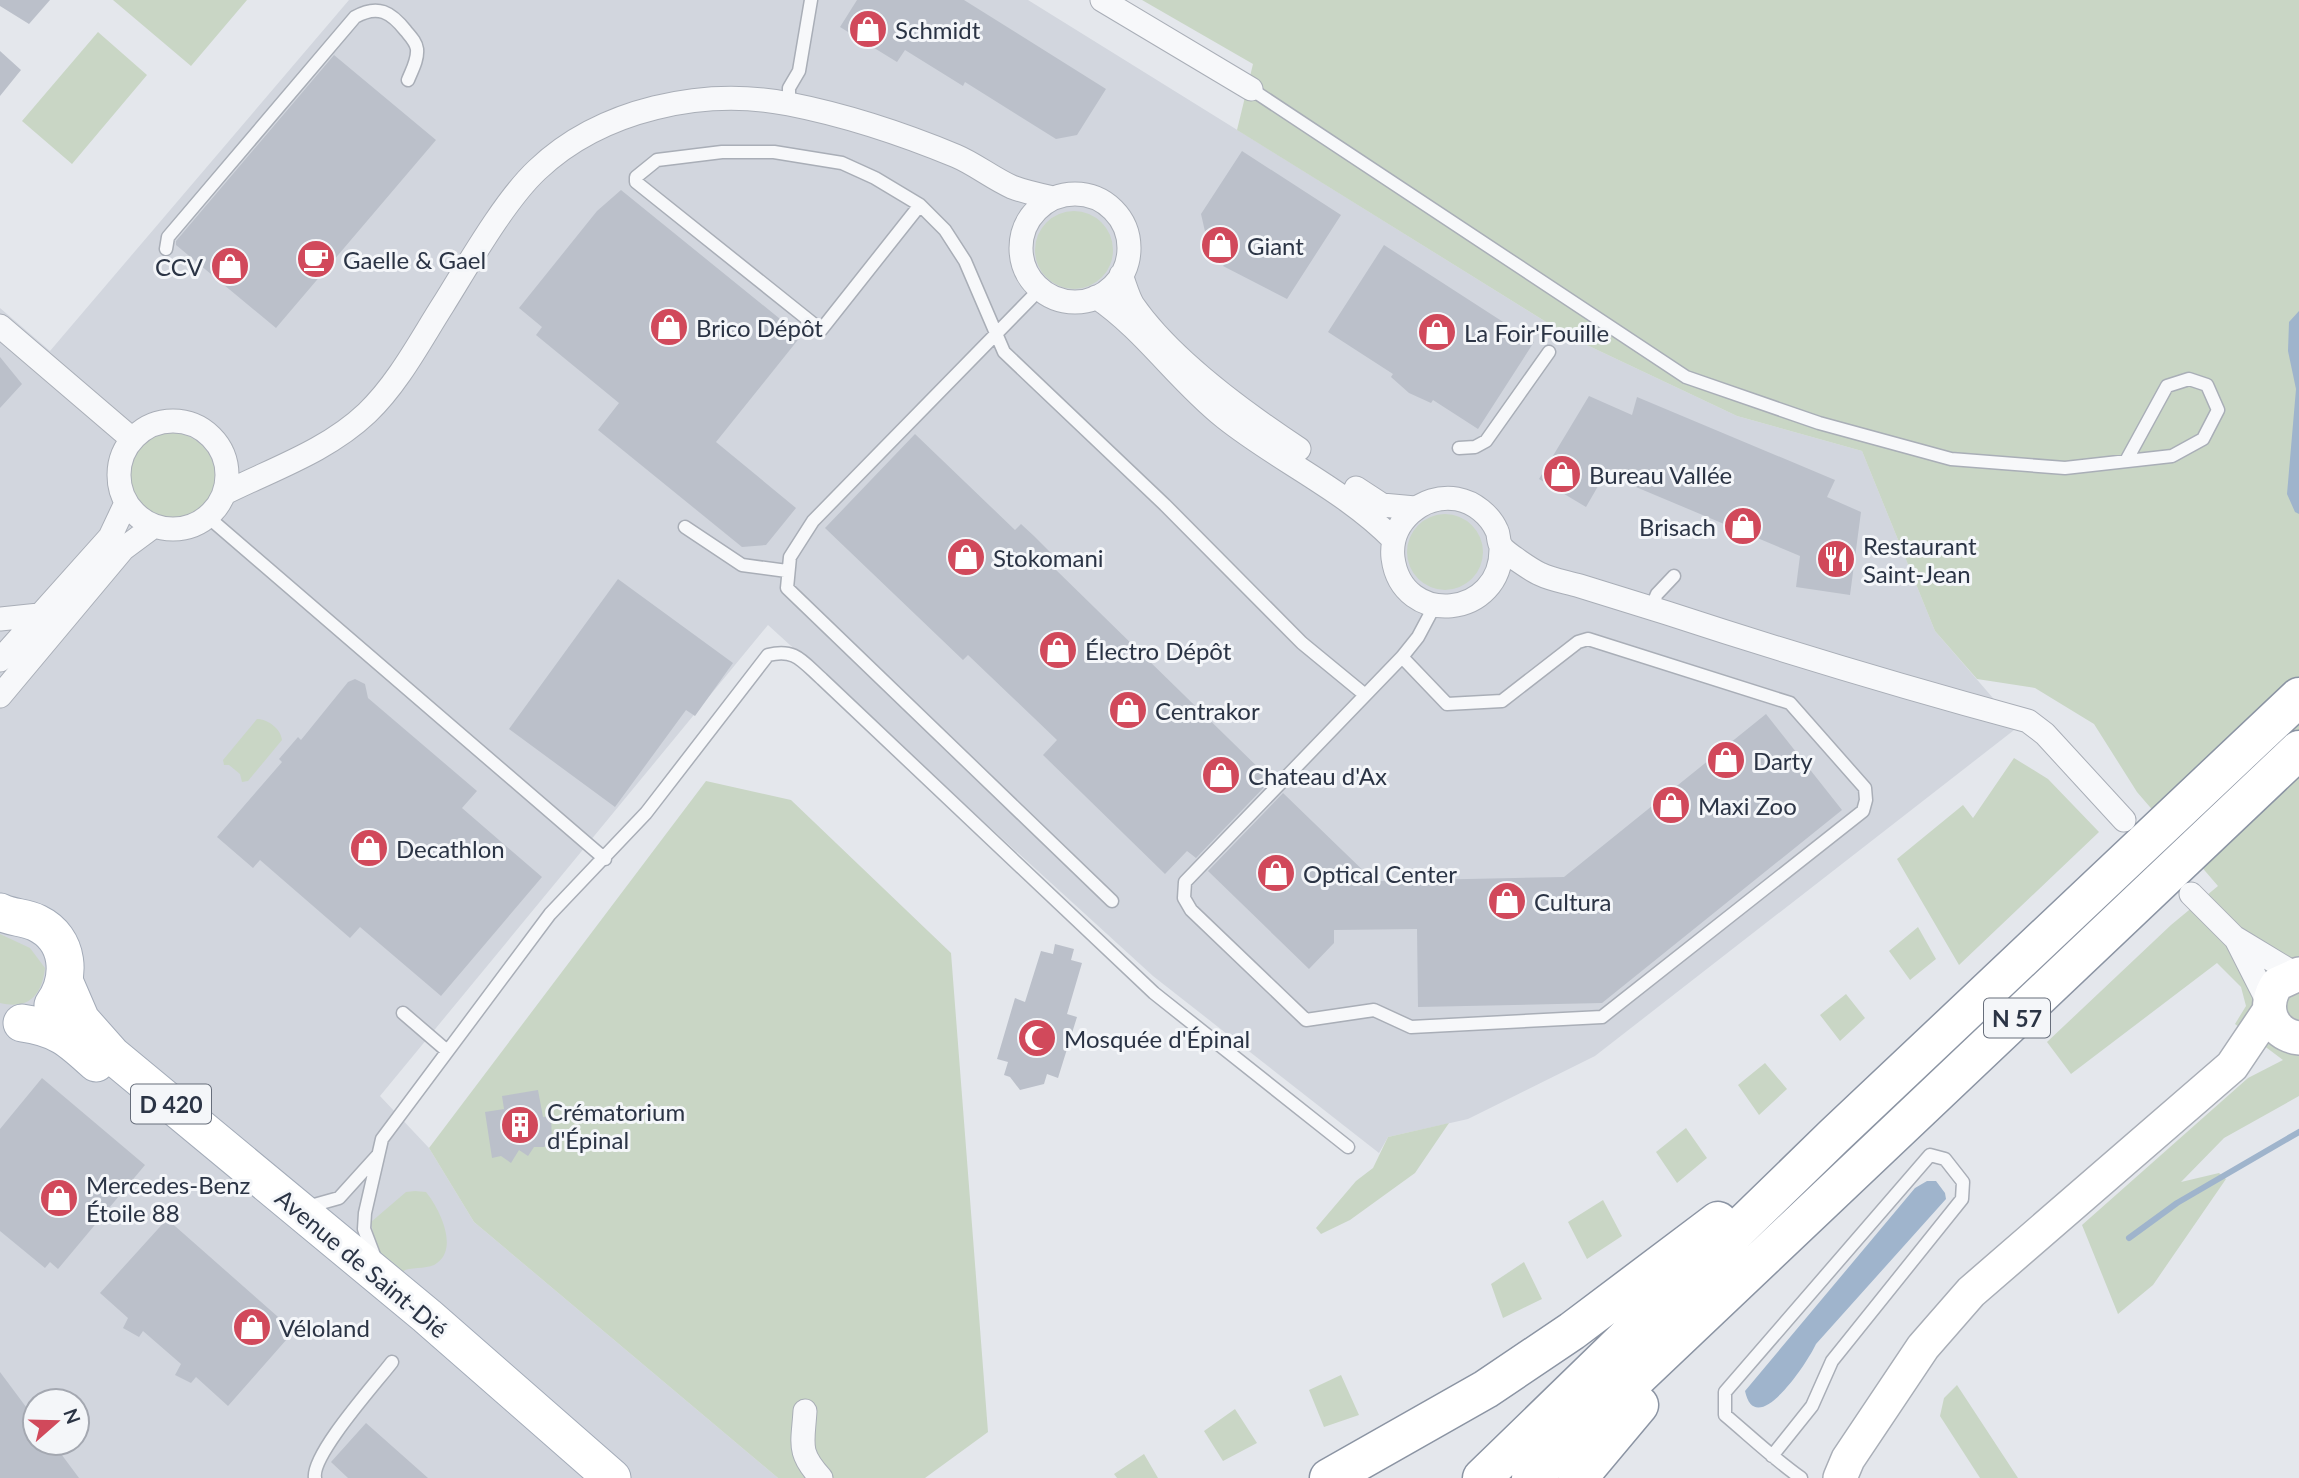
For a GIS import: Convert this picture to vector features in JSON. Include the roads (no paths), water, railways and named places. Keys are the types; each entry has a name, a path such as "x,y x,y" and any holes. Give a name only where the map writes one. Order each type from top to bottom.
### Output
{"highway":[{"name":"N 57","path":"1482,1478 1834,1136 2299,697"},
{"name":"N 57","path":"1531,1478 2299,750"},
{"path":"1329,1478 1486,1390 1572,1331 1834,1136"},
{"path":"1578,1478 1697,1336 1733,1285"}],"main road":[{"name":"Avenue de Saint-Dié","path":"0,912 26,918 51,932 65,958 65,983 81,1020 111,1055 427,1316 612,1478"},
{"path":"11,1023 44,1014 53,1006 65,983"},
{"name":"Avenue de Saint-Dié","path":"11,1023 47,1027 74,1042 586,1478"}],"street":[{"path":"1102,0 1251,89"},
{"path":"225,493 334,441 376,403 393,383 467,267 537,169 576,142 629,114 689,99 747,99 789,104 872,125 945,152 1012,187 1053,198 1075,194 1090,196 1114,211 1128,240 1128,258 1121,275 1096,298 1067,301 1040,289 1023,264 1021,248 1029,219 1053,198"},
{"path":"1012,187 1029,219"},
{"path":"1121,275 1132,304 1221,394 1381,505 1415,508 1442,498 1470,503 1491,521 1501,547 1499,569 1483,593 1468,603 1452,607 1419,599 1406,588 1397,573 1393,557 1394,540 1399,528 1415,508"},
{"path":"1096,298 1120,313 1182,381 1226,419 1373,518 1394,540"},
{"path":"0,326 132,439"},
{"path":"159,422 190,423 213,438 224,456 228,475 225,493 208,517 191,527 172,530 154,526 138,517 126,503 120,487 119,470 123,453 132,439 159,422"},
{"path":"224,456 253,466 275,469"},
{"path":"0,660 110,537 126,503"},
{"path":"0,696 124,549 154,526"},
{"path":"1501,547 1540,574 1800,656 2028,721 2045,734 2124,820"},
{"path":"1494,580 1540,574"},
{"path":"0,619 39,615"},
{"path":"2191,894 2234,937 2297,974"},
{"path":"2234,937 2269,1006 2276,1027 2297,1038"},
{"path":"2232,1066 2269,1006 2277,984 2297,974"},
{"path":"1840,1478 1848,1459 1923,1347 1970,1292 2232,1066 2297,1038"},
{"path":"805,1411 804,1454 806,1462 821,1478"}],"lane":[{"path":"789,104 789,88 799,71 811,0"},
{"path":"166,249 168,237 355,17 373,9 383,10 396,18 417,45 417,58 408,80"},
{"path":"1251,89 1686,377 1819,423 1951,459 2065,468 2126,461 2140,462 2172,456 2203,439 2218,410 2207,385 2189,379 2167,386 2126,461"},
{"path":"920,205 821,331 636,182 636,177 657,160 722,152 774,152 842,163 875,178 920,205 944,230 965,261 1004,352 1165,505 1302,643 1364,694"},
{"path":"1040,289 813,521 790,556 787,588 1112,901"},
{"path":"1459,448 1475,447 1486,441 1549,352"},
{"path":"208,517 605,859"},
{"path":"685,527 742,565 787,571"},
{"path":"1651,608 1657,594 1674,576"},
{"path":"1402,657 1447,704 1502,701 1578,642 1588,639 1790,703 1865,788 1863,811 1602,1017 1410,1027 1374,1010 1306,1020 1191,910 1184,898 1185,882 1402,657 1418,637 1435,605"},
{"path":"427,1316 409,1293 379,1265 364,1228 382,1139 550,914 646,813 751,674 768,655 784,651 798,657 822,679 1154,993 1348,1147"},
{"path":"403,1013 446,1050"},
{"path":"297,1209 339,1198 377,1155"},
{"path":"1772,1456 1812,1406 1832,1361 1962,1199 1963,1182 1945,1159 1930,1155 1726,1392 1725,1415 1772,1456 1801,1478"},
{"path":"315,1478 314,1471 330,1442 392,1363"}],"water":[{"path":"2299,311 2299,514 2295,512 2287,494 2296,389 2288,351 2289,322"},
{"path":"1927,1181 1936,1181 1946,1199 1816,1344 1804,1365 1782,1393 1760,1407 1751,1404 1745,1391 1915,1188"}],"waterway":[{"path":"2129,1238 2177,1203 2299,1132"}],"place":[{"name":"Schmidt","path":"868,29"},
{"name":"Giant","path":"1220,245"},
{"name":"Gaelle & Gael","path":"316,259"},
{"name":"CCV","path":"230,266"},
{"name":"Brico Dépôt","path":"669,327"},
{"name":"La Foir'Fouille","path":"1437,332"},
{"name":"Bureau Vallée","path":"1562,474"},
{"name":"Brisach","path":"1743,526"},
{"name":"Stokomani","path":"966,557"},
{"name":"Restaurant Saint-Jean","path":"1836,559"},
{"name":"Électro Dépôt","path":"1058,650"},
{"name":"Centrakor","path":"1128,710"},
{"name":"Darty","path":"1726,760"},
{"name":"Chateau d'Ax","path":"1221,775"},
{"name":"Maxi Zoo","path":"1671,805"},
{"name":"Decathlon","path":"369,848"},
{"name":"Optical Center","path":"1276,873"},
{"name":"Cultura","path":"1507,901"},
{"name":"Mosquée d'Épinal","path":"1037,1038"},
{"name":"Crématorium d'Épinal","path":"520,1125"},
{"name":"Mercedes-Benz Étoile 88","path":"59,1198"},
{"name":"Véloland","path":"252,1327"}]}
